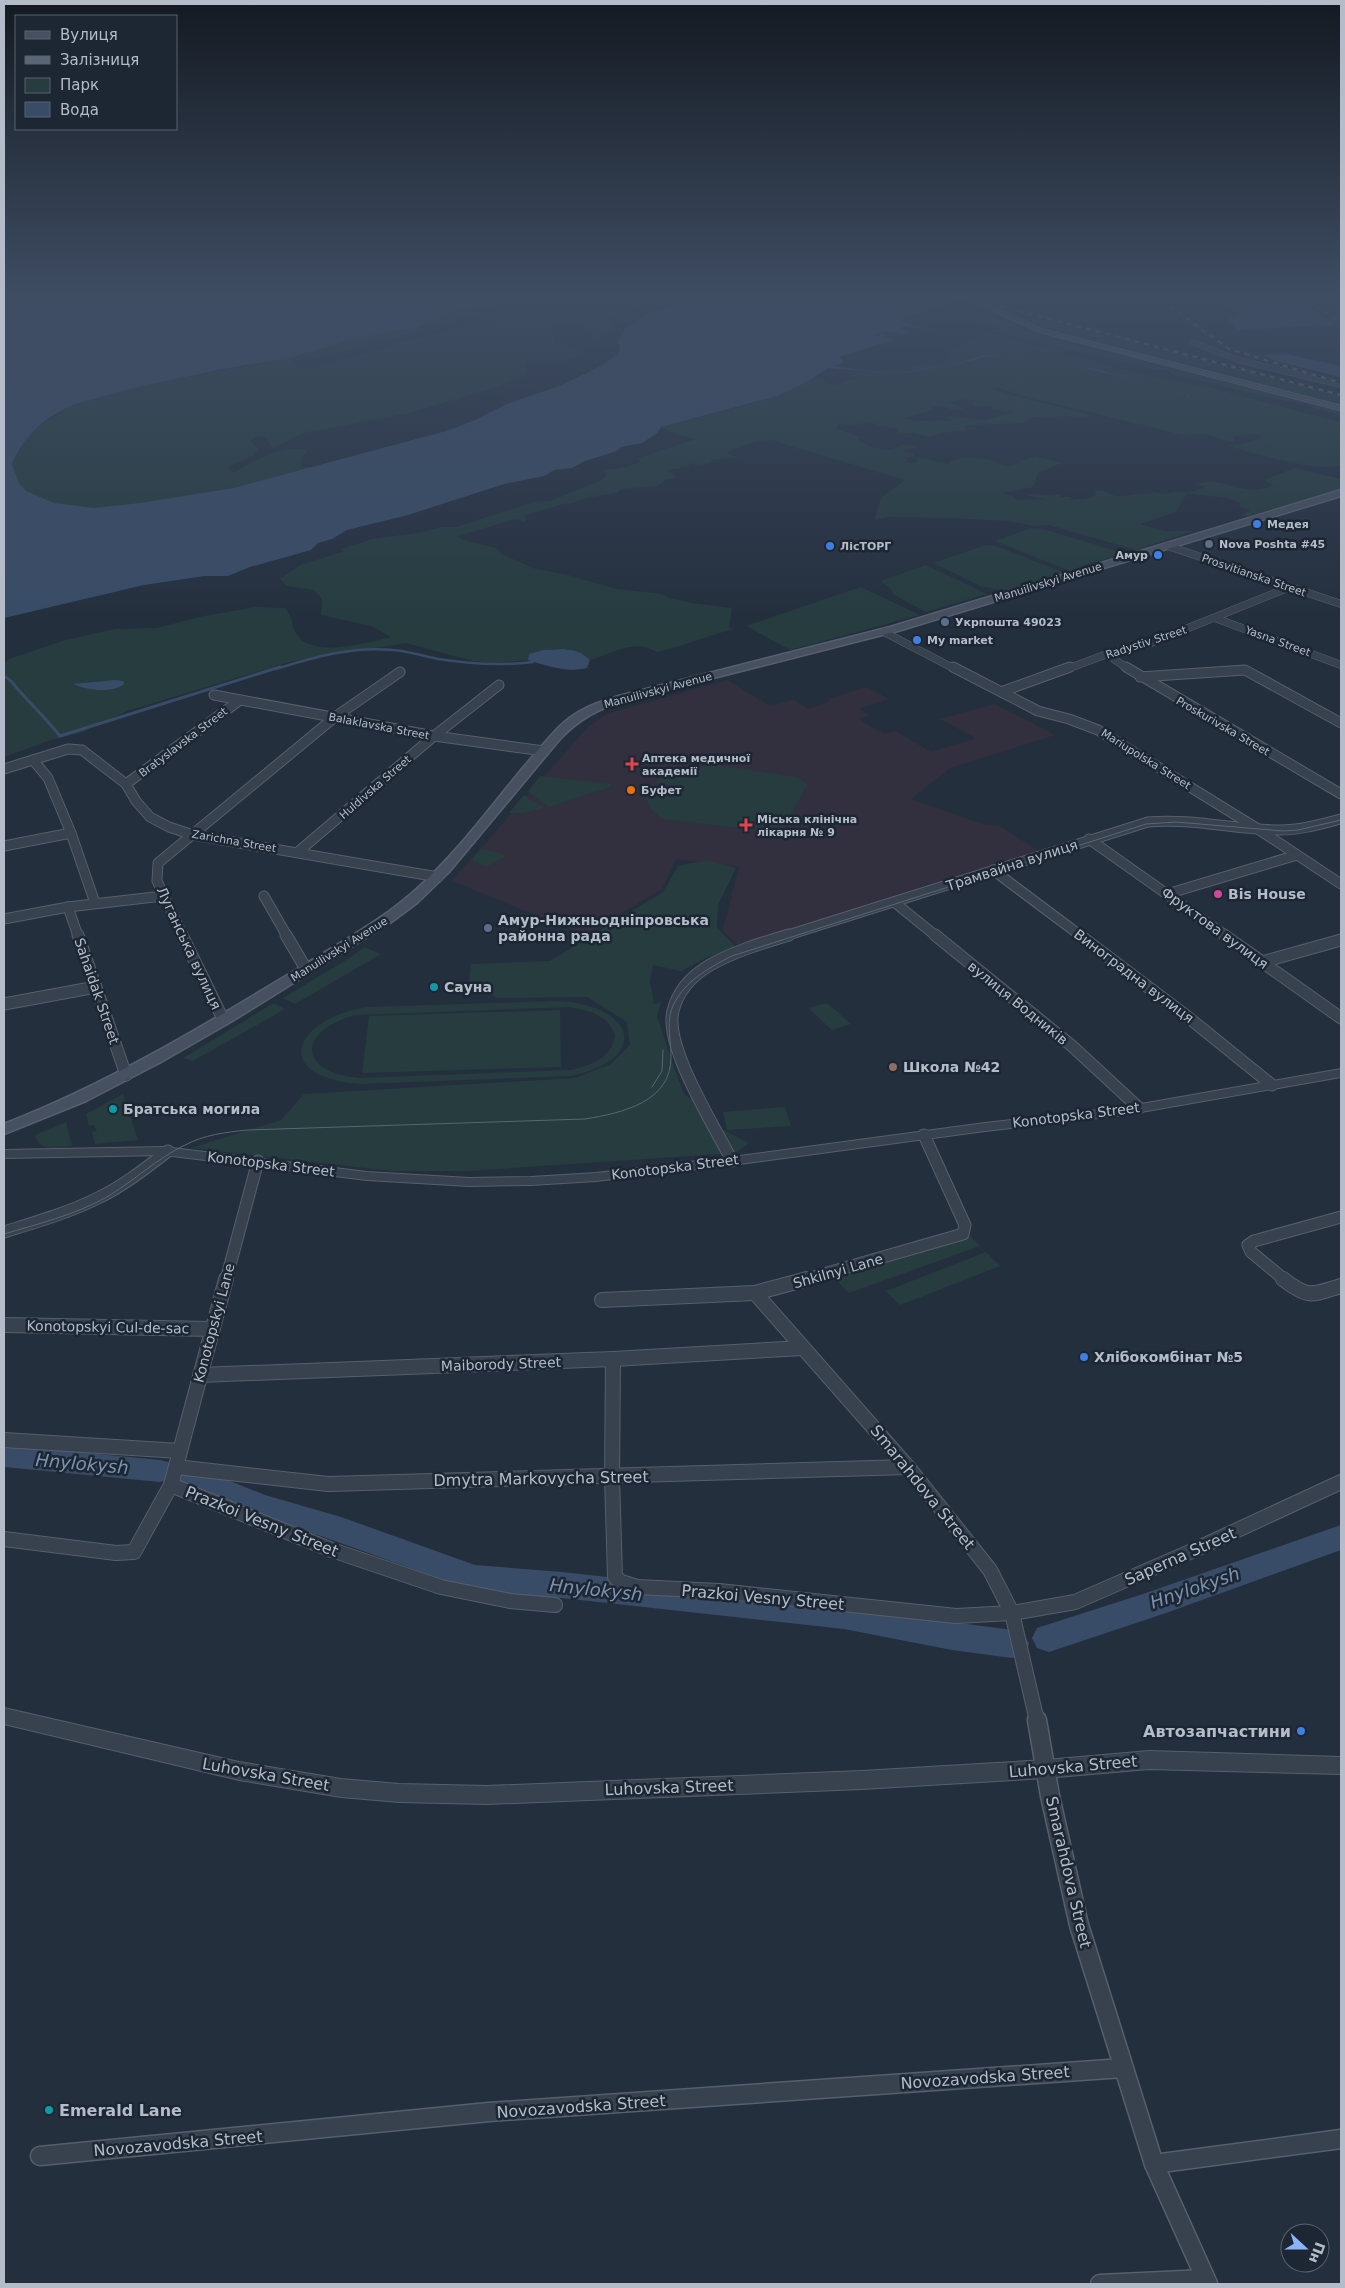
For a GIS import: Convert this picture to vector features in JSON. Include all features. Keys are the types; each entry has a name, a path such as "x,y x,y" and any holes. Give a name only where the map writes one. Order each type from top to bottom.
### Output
{"main road":[{"path":"1325,404 1341,408"},
{"name":"Manuilivskyi Avenue","path":"4,1129 58,1109 126,1076 395,914 438,877 563,729 575,718 604,704 884,632 1341,493"}],"street":[{"name":"Prosvitianska Street","path":"1168,546 1341,604"},
{"name":"Radystiv Street","path":"1000,692 1107,654 1151,643 1290,587"},
{"name":"Yasna Street","path":"1215,618 1341,665"},
{"name":"Mariupolska Street","path":"884,632 1038,711 1070,719 1098,730 1258,829 1341,884"},
{"name":"Proskurivska Street","path":"1107,654 1140,677 1341,794"},
{"path":"1140,677 1245,670 1341,723"},
{"path":"193,835 335,717 400,672"},
{"name":"Huldivska Street","path":"298,852 434,736 499,685"},
{"name":"Balaklavska Street","path":"214,695 434,736 544,750"},
{"name":"Bratyslavska Street","path":"126,784 240,700"},
{"name":"Zarichna Street","path":"4,769 68,749 79,749 126,784 136,801 150,817 169,827 193,835 438,877"},
{"path":"33,760 48,778 71,833 95,903"},
{"name":"Трамвайна вулиця","path":"732,1161 682,1059 672,1028 678,994 694,976 711,964 741,950 1139,825 1160,821 1184,821 1258,829 1297,829 1341,819"},
{"path":"4,846 71,833"},
{"name":"Луганська вулиця","path":"193,835 158,863 157,881 223,1019"},
{"name":"Фруктова вулиця","path":"1090,839 1341,1018"},
{"path":"1167,894 1297,855"},
{"name":"Виноградна вулиця","path":"994,870 1189,1018 1272,1085"},
{"path":"4,919 95,903 163,896"},
{"path":"264,896 306,969"},
{"name":"вулиця Водників","path":"894,903 1072,1046 1139,1108"},
{"name":"Sahaidak Street","path":"68,907 126,1076"},
{"path":"1262,962 1341,940"},
{"path":"4,1004 96,987"},
{"name":"Konotopska Street","path":"4,1154 168,1151 367,1176 469,1182 531,1181 596,1177 732,1161 1139,1108 1341,1073"},
{"name":"Shkilnyi Lane","path":"602,1300 755,1293 931,1245 963,1234 965,1225 924,1135"},
{"path":"4,1232 61,1213 98,1198 127,1181 168,1151"},
{"name":"Konotopskyi Lane","path":"171,1484 258,1162"},
{"path":"1341,1218 1254,1241 1248,1245 1252,1252 1296,1289 1310,1294 1341,1286"},
{"name":"Smarahdova Street","path":"755,1293 908,1467 990,1570 1012,1613 1039,1728 1079,1925 1154,2164 1207,2281"},
{"name":"Konotopskyi Cul-de-sac","path":"4,1325 212,1329"},
{"name":"Maiborody Street","path":"200,1376 613,1359 802,1348"},
{"path":"612,1477 613,1359"},
{"path":"4,1440 180,1451"},
{"name":"Dmytra Markovycha Street","path":"176,1467 328,1484 378,1481 612,1477 908,1467"},
{"name":"Prazkoi Vesny Street","path":"612,1477 615,1577 628,1585 719,1591 956,1616 1012,1613"},
{"name":"Saperna Street","path":"1012,1613 1075,1602 1192,1551 1341,1482"},
{"name":"Prazkoi Vesny Street","path":"4,1539 116,1554 134,1552 171,1484 332,1550 441,1587 510,1601 555,1606"},
{"name":"Luhovska Street","path":"4,1716 239,1771 341,1788 399,1793 487,1795 853,1780 1046,1769 1148,1760 1341,1766"},
{"name":"Novozavodska Street","path":"40,2156 489,2112 1123,2068"},
{"path":"1154,2164 1341,2139"},
{"path":"1100,2284 1207,2281"}],"shaded area":[{"name":"Міська клінічна лікарня № 9","path":"727,680 770,706 794,700 808,709 828,702 829,699 866,687 889,699 859,709 870,715 858,719 884,734 895,731 931,752 976,738 940,719 995,704 1055,735 950,768 911,799 982,824 1000,826 1040,852 740,947 723,931 739,867 676,859 662,889 585,935 452,881 588,727 606,714"}],"green space":[{"path":"75,404 440,404 410,413 303,433 272,448 266,438 258,436 250,441 258,449 252,456 228,467 233,473 279,451 299,449 308,450 301,459 301,466 313,468 166,501 85,508 52,503 26,491 19,482 12,464 31,431"},
{"path":"749,404 952,404 964,409 954,410 940,406 933,407 927,412 902,418 918,421 953,420 945,418 949,416 985,420 1015,412 992,409 992,406 975,406 972,404 1046,404 1090,415 1085,418 1071,416 1033,417 1024,423 971,425 964,427 966,430 941,433 930,437 914,433 897,434 898,428 880,426 870,422 857,425 839,424 837,429 860,437 857,439 874,448 891,449 902,445 921,446 902,451 914,454 915,457 906,458 908,463 918,461 915,459 917,457 949,464 952,460 964,457 988,459 1008,466 1035,456 1061,463 1038,473 1034,485 1030,488 1000,493 1013,496 1016,500 1047,499 1029,496 1028,494 1060,494 1060,497 1071,497 1071,500 1081,499 1096,495 1095,491 1104,491 1117,496 1141,493 1150,494 1153,492 1165,494 1175,492 1187,493 1176,512 1140,524 1165,531 1193,531 1136,550 1049,525 1033,526 1009,521 950,518 888,517 875,520 882,499 888,492 905,480 774,441 755,442 726,453 740,458 713,459 710,463 698,465 688,463 689,467 667,470 677,477 665,480 658,486 621,489 616,493 585,498 573,503 525,515 525,522 515,519 458,536 463,540 496,548 501,554 536,569 568,575 617,589 662,594 669,598 692,603 732,608 729,628 735,629 657,652 640,646 624,648 590,660 577,651 553,649 529,654 528,660 497,663 473,661 406,643 289,662 127,711 83,732 51,740 4,757 4,663 9,659 65,640 115,629 157,628 204,616 255,607 285,608 296,633 303,641 314,646 340,647 391,637 371,626 321,615 322,599 314,590 287,586 280,579 300,565 345,551 341,549 372,539 417,533 442,527 456,527 534,502 550,501 602,480 607,475 602,469 617,469 631,465 640,462 638,458 696,439 678,435 661,427"},
{"path":"1056,404 1270,404 1341,421 1341,464 1334,467 1305,465 1267,457 1226,445 1246,443 1264,435 1249,434 1232,437 1235,441 1227,441 1205,434 1183,435"},
{"path":"1305,404 1312,404 1341,411 1341,415 1317,409"},
{"path":"1294,468 1341,479 1341,489 1248,516 1242,515 1250,510 1239,506 1241,503 1227,498 1187,493 1206,487 1197,484 1206,482 1216,482 1245,489 1264,489 1273,485 1264,480"},
{"path":"1032,528 1043,529 1126,554 1090,563 1070,571 995,541"},
{"path":"986,545 996,546 1065,573 1015,589 1000,590 980,586 933,563"},
{"path":"926,565 987,594 926,612 894,595 890,588 881,581"},
{"path":"861,587 920,615 790,650 746,626"},
{"path":"713,765 796,777 808,784 780,833 662,819 651,809 646,799 648,792 668,795 675,786 656,783 661,778 683,770"},
{"path":"540,776 612,784 610,787 549,807 528,792"},
{"path":"524,795 544,808 523,813 509,813"},
{"path":"481,849 504,854 505,857 486,867 471,860"},
{"path":"706,860 736,868 718,905 717,928 736,947 706,958 681,971 653,965 650,982 654,1004 661,1002 657,1016 685,1095 699,1104 704,1120 749,1143 736,1153 468,1171 391,1171 191,1148 281,1120 304,1094 575,1078 611,1064 630,1045 627,1022 587,997 497,998 469,981 471,964 550,961 663,892 678,866"},
{"path":"364,947 381,954 295,1004 283,998 351,957"},
{"path":"556,1001 581,1004 602,1011 616,1020 623,1032 623,1044 615,1056 598,1067 572,1076 359,1084 331,1079 312,1070 303,1059 302,1047 309,1035 322,1023 342,1013 367,1007","holes":["576,1008 603,1018 615,1036 613,1044 604,1056 592,1064 570,1070 360,1078 340,1075 325,1068 316,1060 312,1051 314,1041 322,1031 336,1022 355,1015"]},
{"path":"274,1003 285,1009 193,1061 183,1058"},
{"path":"827,1003 851,1024 832,1030 808,1008"},
{"path":"560,1010 561,1067 362,1073 369,1016"},
{"path":"123,1094 138,1140 95,1144 92,1132 97,1131 94,1125 89,1126 86,1114"},
{"path":"785,1107 791,1126 727,1130 723,1112"},
{"path":"66,1122 72,1146 46,1147 41,1145 35,1136 37,1134"},
{"path":"971,1236 980,1246 849,1293 833,1277"},
{"path":"986,1252 1000,1266 900,1305 886,1291"}],"water":[{"path":"4,404 76,404 44,421 24,443 12,464 19,483 26,491 54,503 94,508 141,503 233,488 446,431 473,421 508,404 748,404 661,427 657,433 642,443 621,447 617,451 585,461 572,468 554,470 544,476 504,484 408,515 347,530 332,539 318,543 311,550 250,567 228,576 205,576 144,585 4,618"},
{"path":"563,649 578,652 587,657 590,660 587,668 572,670 528,660 529,654 543,650"},
{"path":"123,681 124,684 106,690 85,688 73,684"}],"waterway":[{"path":"276,669 305,660 348,651 378,649 410,652 438,659 474,663 509,664 533,662"},
{"path":"4,676 12,682 60,736 280,667"},
{"name":"Hnylokysh","path":"4,1456 160,1471"},
{"name":"Hnylokysh","path":"195,1479 256,1504 330,1526 474,1578 562,1585 844,1616 952,1636 1012,1644"},
{"name":"Hnylokysh","path":"1049,1638 1154,1604 1341,1537"}],"tram line":[{"path":"1324,404 1341,408"},
{"path":"4,1234 56,1219 93,1204 115,1192 174,1151 215,1134 248,1130 585,1119 629,1109 654,1095 663,1084 669,1072 671,1056 669,1022 675,1001 696,978 732,956 1146,824 1176,822 1283,831 1298,830 1341,820"},
{"path":"652,1087 662,1071 663,1050"}],"place":[{"name":"Медея","path":"1257,524"},
{"name":"Nova Poshta #45","path":"1209,544"},
{"name":"ЛісТОРГ","path":"830,546"},
{"name":"Амур","path":"1158,555"},
{"name":"Укрпошта 49023","path":"945,622"},
{"name":"My market","path":"917,640"},
{"name":"Аптека медичної академії","path":"632,764"},
{"name":"Буфет","path":"631,790"},
{"name":"Міська клінічна лікарня № 9","path":"746,825"},
{"name":"Bis House","path":"1218,894"},
{"name":"Амур-Нижньодніпровська районна рада","path":"488,928"},
{"name":"Сауна","path":"434,987"},
{"name":"Школа №42","path":"893,1067"},
{"name":"Братська могила","path":"113,1109"},
{"name":"Хлібокомбінат №5","path":"1084,1357"},
{"name":"Автозапчастини","path":"1301,1731"},
{"name":"Emerald Lane","path":"49,2110"}]}
